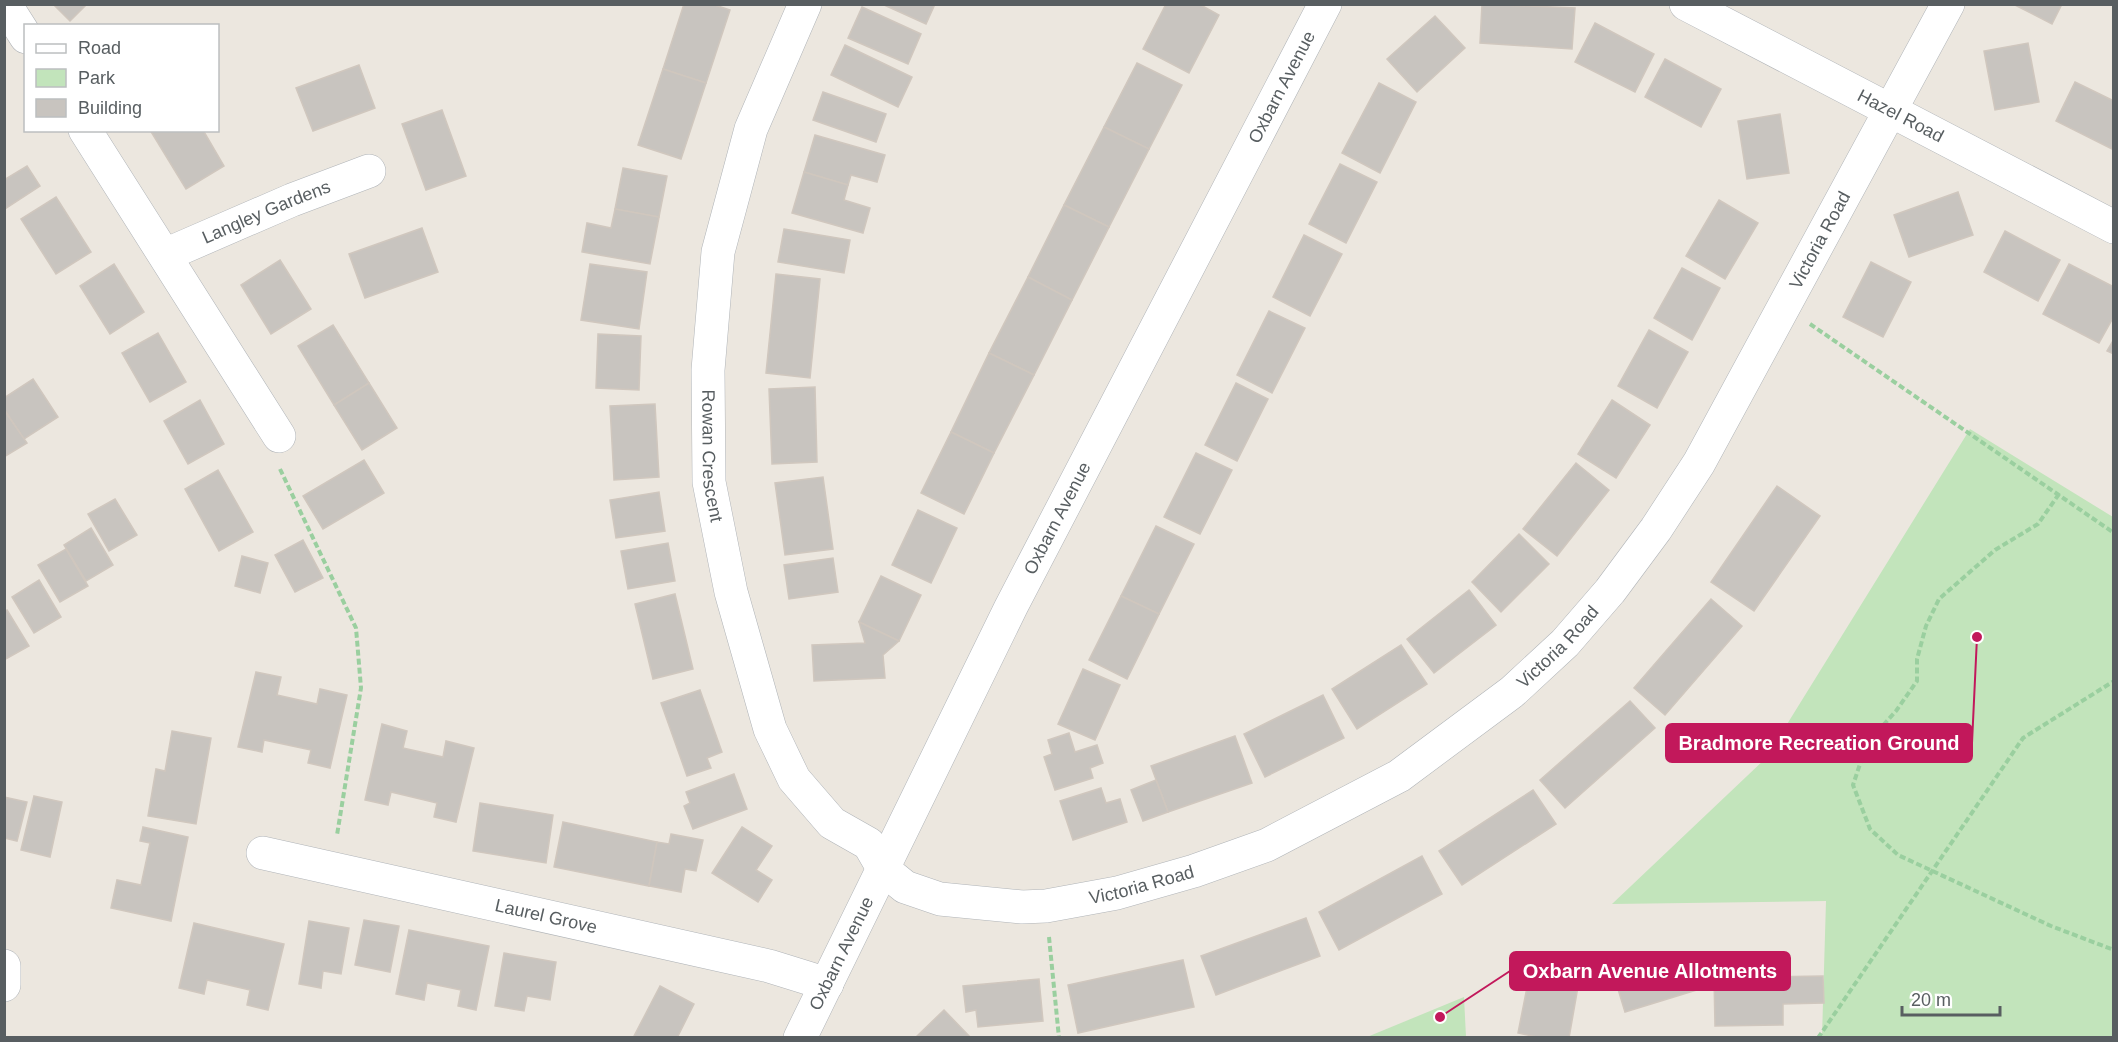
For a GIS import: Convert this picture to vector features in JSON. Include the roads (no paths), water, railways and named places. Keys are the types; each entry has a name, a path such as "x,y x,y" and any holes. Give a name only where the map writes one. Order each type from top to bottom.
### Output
{"street":[{"path":"5,4 24,34"},
{"name":"Rowan Crescent","path":"805,4 751,129 718,252 708,370 710,482 731,592 770,729 794,779 832,823 869,844 884,870"},
{"name":"Oxbarn Avenue","path":"800,1038 1011,608 1325,4"},
{"name":"Hazel Road","path":"1686,4 2114,227"},
{"name":"Victoria Road","path":"884,870 905,887 940,898 985,905 1046,906 1117,893 1194,871 1267,845 1399,776 1512,692 1572,634 1610,591 1656,529 1699,463 1948,4"},
{"path":"86,132 279,436"},
{"name":"Langley Gardens","path":"165,255 292,200 369,171"},
{"name":"Laurel Grove","path":"263,853 758,963 827,984"},
{"path":"4,966 4,985"}],"place":[{"name":"Bradmore Recreation Ground","path":"1977,637"},
{"name":"Oxbarn Avenue Allotments","path":"1440,1017"}]}
